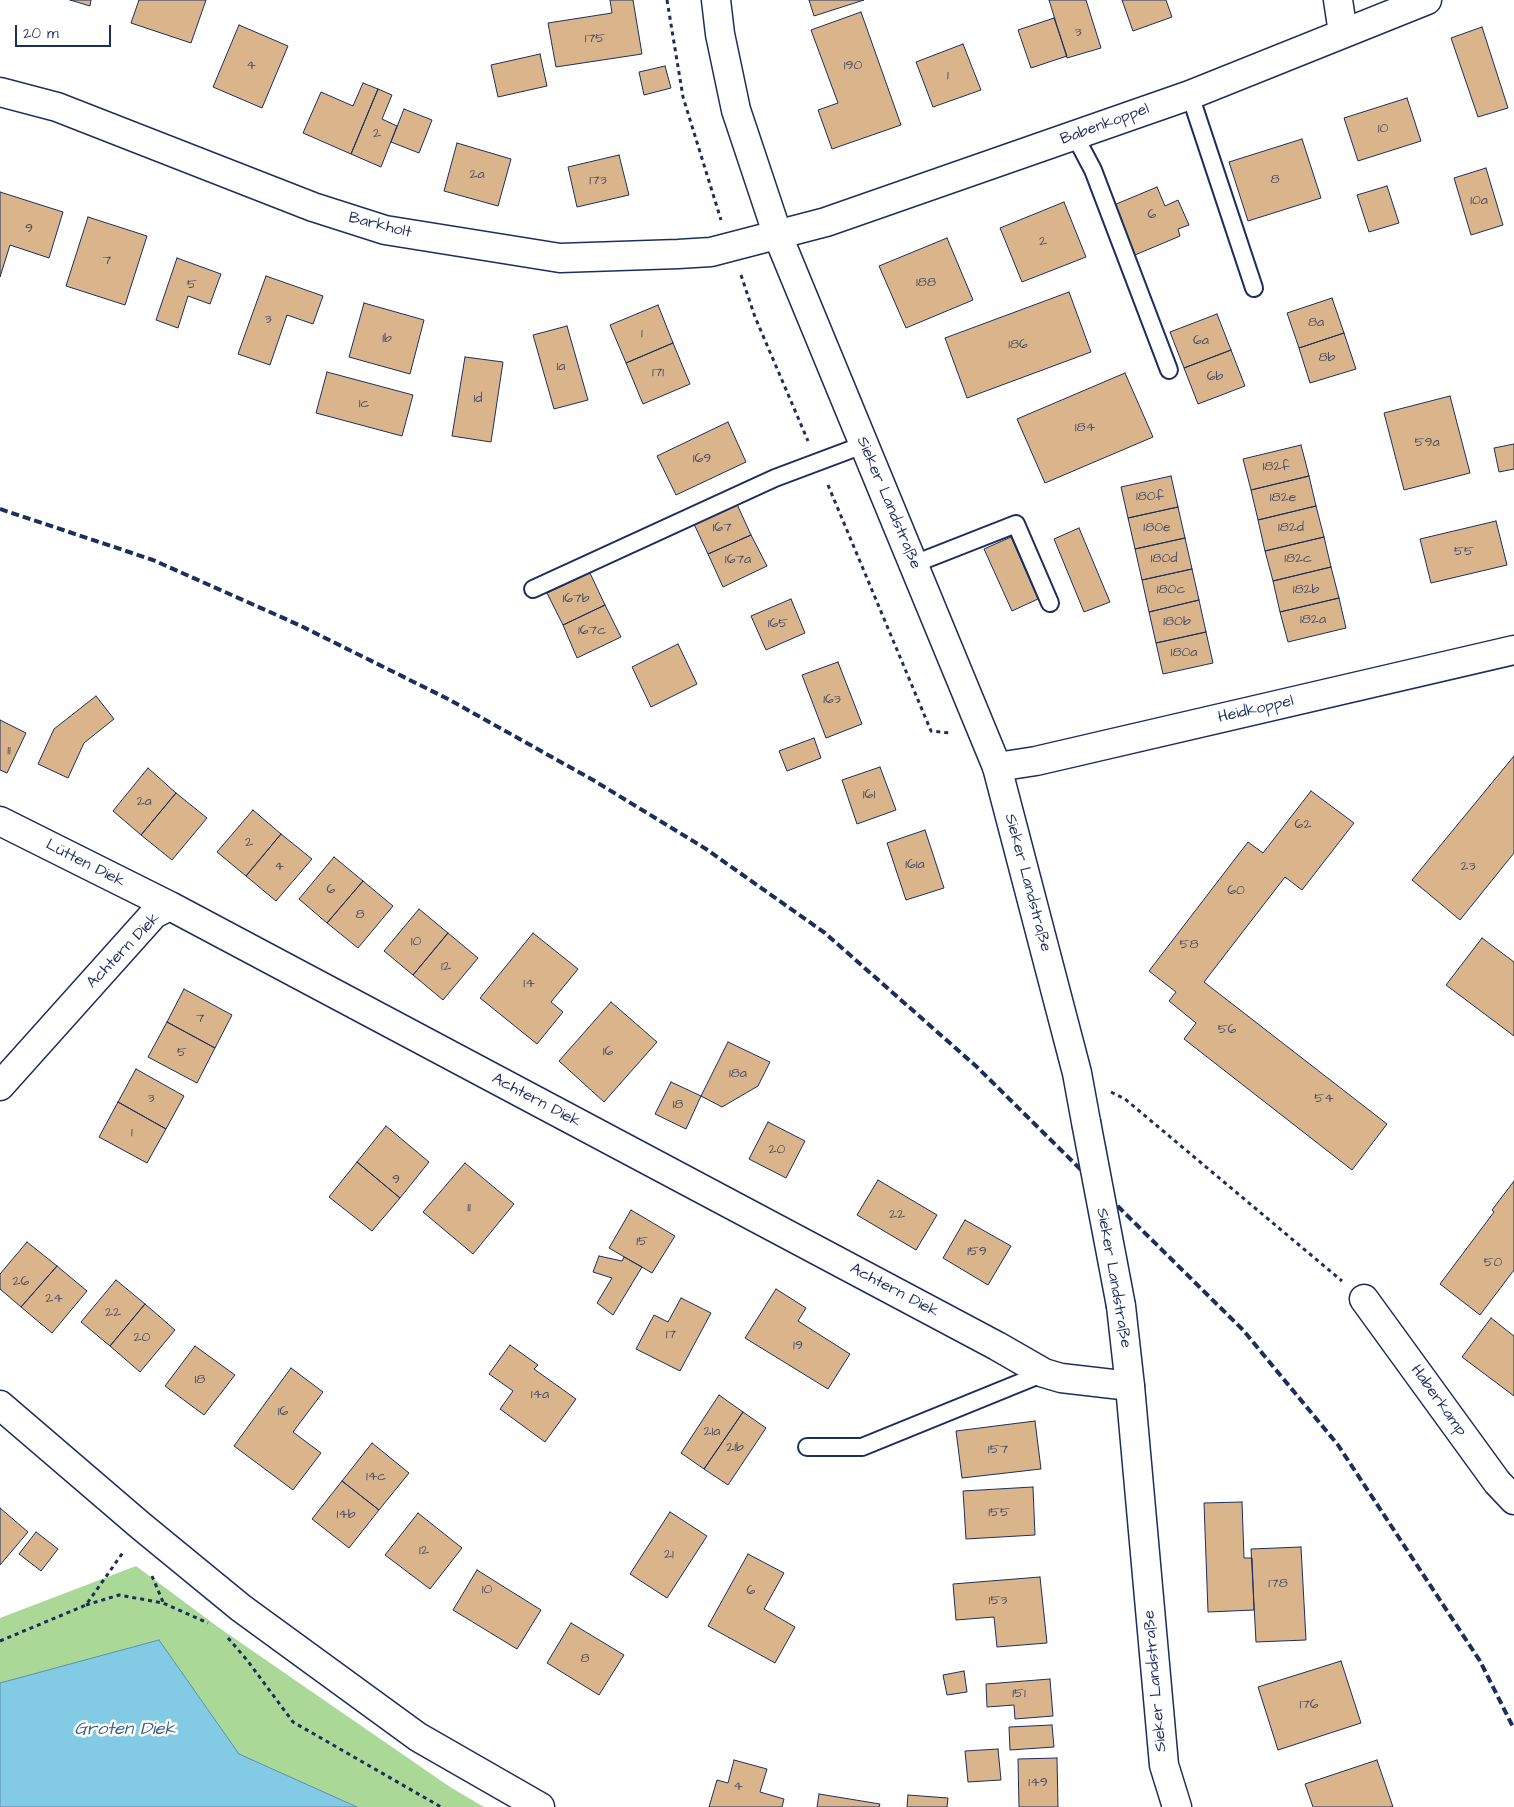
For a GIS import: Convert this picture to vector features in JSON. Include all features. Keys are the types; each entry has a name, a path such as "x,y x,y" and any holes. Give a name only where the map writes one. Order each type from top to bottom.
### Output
{"street":[{"name":"Sieker Landstraße","path":"716,0 720,34 736,110 778,236 997,767 1077,1073 1121,1306 1164,1765 1177,1807"},
{"path":"1338,0 1343,33"},
{"name":"Babenkoppel","path":"778,236 826,222 1190,95 1427,0"},
{"name":"Barkholt","path":"0,92 57,107 313,207 385,230 560,258 711,252 778,236"},
{"name":"Heidkoppel","path":"997,767 1046,759 1514,650"},
{"name":"Lütten Diek","path":"0,821 170,906"},
{"name":"Achtern Diek","path":"0,1086 154,914 170,906 997,1346 1044,1373 1061,1378 1130,1386"},
{"name":"Haberkamp","path":"1364,1300 1497,1482 1514,1500"},
{"path":"0,1405 241,1608 418,1737 540,1807"}],"lane":[{"path":"1190,95 1254,288"},
{"path":"1075,136 1092,170 1169,370"},
{"path":"533,589 766,482 863,445"},
{"path":"914,564 1016,524 1050,603"},
{"path":"807,1447 862,1447 1044,1373"}],"path":[{"path":"667,0 683,98 731,247 756,316 931,731 984,735"},
{"path":"1077,1073 1125,1100 1364,1300"},
{"path":"86,1605 142,1526"},
{"path":"0,1641 86,1605 119,1595 163,1603 209,1623"},
{"path":"224,1634 248,1660 293,1722 442,1807"}],"green space":[{"path":"136,1566 218,1627 450,1787 484,1807 357,1807 239,1754 159,1640 0,1683 0,1618"}],"water":[{"name":"Groten Diek","path":"159,1640 239,1754 357,1807 0,1807 0,1683"}],"building":[{"path":"70,0 91,0 90,6"},
{"path":"139,0 206,0 191,43 131,23"},
{"path":"610,0 633,0 642,54 556,67 548,23 612,13"},
{"path":"809,0 864,0 814,16"},
{"path":"1049,0 1086,0 1101,48 1067,58"},
{"path":"1122,0 1166,0 1172,17 1133,31"},
{"path":"861,12 901,125 832,149 818,110 838,103 811,30"},
{"path":"1054,18 1067,56 1031,68 1018,30"},
{"path":"239,25 288,46 262,108 213,87"},
{"path":"1482,27 1508,108 1478,117 1451,38"},
{"path":"963,44 981,90 933,107 916,62"},
{"path":"540,54 547,86 498,97 491,65"},
{"path":"665,66 671,88 644,95 639,72"},
{"path":"363,83 378,89 351,154 303,133 321,92 353,106"},
{"path":"378,89 392,95 382,119 397,126 381,167 351,154"},
{"path":"1407,98 1421,141 1358,161 1344,118"},
{"path":"404,109 432,120 419,153 391,142"},
{"path":"1302,139 1321,198 1248,221 1229,162"},
{"path":"457,143 511,159 498,206 444,191"},
{"path":"619,155 629,195 577,207 568,167"},
{"path":"1486,168 1503,225 1471,235 1454,178"},
{"path":"1387,186 1399,223 1369,232 1357,195"},
{"path":"1157,187 1165,206 1178,200 1189,225 1178,229 1180,236 1135,255 1114,205"},
{"path":"0,192 63,212 49,258 10,245 0,277"},
{"path":"1064,202 1086,257 1022,282 1000,228"},
{"path":"88,217 147,236 125,305 66,286"},
{"path":"947,238 973,300 906,328 879,266"},
{"path":"177,258 221,274 210,304 188,296 178,328 156,320"},
{"path":"266,276 323,296 313,324 287,315 270,365 238,354"},
{"path":"1069,292 1091,352 967,398 945,338"},
{"path":"1332,298 1344,333 1299,348 1287,313"},
{"path":"364,303 424,320 410,374 349,357"},
{"path":"658,305 673,343 626,363 610,325"},
{"path":"1217,314 1231,350 1184,368 1170,332"},
{"path":"567,326 588,400 554,409 533,335"},
{"path":"1344,333 1356,369 1310,383 1299,348"},
{"path":"673,343 690,384 643,404 626,363"},
{"path":"1231,350 1245,386 1198,404 1184,368"},
{"path":"465,357 503,362 491,442 452,436"},
{"path":"327,372 413,395 402,436 316,413"},
{"path":"1125,373 1153,437 1045,483 1017,419"},
{"path":"1450,396 1470,473 1404,490 1384,413"},
{"path":"728,422 746,462 676,495 657,456"},
{"path":"1514,444 1514,469 1499,472 1494,448"},
{"path":"1301,445 1309,476 1251,490 1243,459"},
{"path":"1171,476 1178,507 1128,518 1121,487"},
{"path":"1309,476 1316,506 1258,520 1251,490"},
{"path":"736,502 751,535 708,554 693,522"},
{"path":"1316,506 1324,537 1265,551 1258,520"},
{"path":"1178,507 1185,538 1135,549 1128,518"},
{"path":"1496,521 1507,565 1431,583 1420,539"},
{"path":"1079,528 1110,602 1084,612 1054,539"},
{"path":"751,535 767,566 723,587 708,554"},
{"path":"1011,537 1038,599 1012,611 984,549"},
{"path":"1324,537 1331,567 1273,581 1265,551"},
{"path":"1185,538 1192,569 1142,580 1135,549"},
{"path":"1331,567 1339,598 1280,612 1273,581"},
{"path":"1192,569 1199,600 1149,612 1142,580"},
{"path":"590,573 605,605 563,625 547,593"},
{"path":"1339,598 1346,628 1288,642 1280,612"},
{"path":"791,599 805,633 766,650 751,616"},
{"path":"1199,600 1206,632 1156,643 1149,612"},
{"path":"605,605 621,637 577,658 563,625"},
{"path":"1206,632 1213,663 1163,674 1156,643"},
{"path":"678,644 697,684 651,707 632,667"},
{"path":"838,662 862,724 826,738 802,675"},
{"path":"96,696 114,719 84,743 68,778 38,764 54,729"},
{"path":"0,720 26,733 7,773 0,770"},
{"path":"814,738 821,758 787,771 779,751"},
{"path":"1514,756 1514,853 1460,920 1412,880"},
{"path":"880,767 896,810 857,824 842,780"},
{"path":"148,768 176,793 141,835 113,811"},
{"path":"1311,791 1354,823 1302,890 1285,877 1204,982 1387,1124 1352,1170 1184,1039 1196,1023 1169,1001 1176,992 1149,971 1248,842 1263,853"},
{"path":"176,793 207,818 172,860 141,835"},
{"path":"253,810 281,834 246,876 217,852"},
{"path":"925,830 944,888 906,900 887,843"},
{"path":"281,834 312,859 276,901 246,876"},
{"path":"334,857 363,881 327,923 299,899"},
{"path":"363,881 393,906 358,948 327,923"},
{"path":"419,909 448,933 413,975 384,951"},
{"path":"448,933 478,958 443,1000 413,975"},
{"path":"533,933 578,969 551,1002 563,1012 537,1044 480,998"},
{"path":"1482,938 1514,962 1514,1036 1446,985"},
{"path":"184,989 232,1015 215,1048 167,1022"},
{"path":"611,1002 657,1042 604,1102 559,1061"},
{"path":"167,1022 215,1048 197,1083 148,1057"},
{"path":"728,1042 770,1062 758,1086 722,1107 701,1096"},
{"path":"136,1069 184,1096 166,1129 118,1102"},
{"path":"671,1082 701,1096 686,1129 655,1114"},
{"path":"118,1102 166,1129 147,1163 99,1137"},
{"path":"768,1122 805,1141 786,1178 749,1159"},
{"path":"386,1126 429,1162 400,1198 357,1162"},
{"path":"357,1162 400,1198 372,1231 329,1197"},
{"path":"465,1163 514,1204 473,1254 423,1212"},
{"path":"878,1180 937,1215 916,1250 857,1215"},
{"path":"1514,1181 1514,1270 1480,1315 1440,1284 1494,1212 1492,1210"},
{"path":"631,1210 675,1236 652,1273 609,1248"},
{"path":"965,1220 1011,1246 988,1285 943,1258"},
{"path":"27,1242 57,1266 21,1307 0,1289 0,1274"},
{"path":"599,1256 622,1261 624,1257 642,1267 613,1315 597,1303 612,1278 593,1272"},
{"path":"57,1266 87,1291 52,1333 21,1307"},
{"path":"116,1280 145,1304 110,1346 81,1322"},
{"path":"776,1289 806,1308 798,1321 850,1354 828,1389 745,1338"},
{"path":"681,1298 711,1313 680,1371 636,1349 654,1315 668,1322"},
{"path":"145,1304 175,1330 140,1372 110,1346"},
{"path":"1491,1318 1514,1336 1514,1396 1462,1357"},
{"path":"510,1345 538,1365 534,1369 576,1399 545,1442 500,1409 513,1391 489,1374"},
{"path":"195,1346 235,1375 204,1415 165,1386"},
{"path":"291,1368 323,1392 293,1432 321,1453 293,1490 234,1446"},
{"path":"719,1395 743,1412 704,1469 681,1453"},
{"path":"743,1412 766,1428 728,1485 704,1469"},
{"path":"1035,1421 1041,1469 962,1478 956,1431"},
{"path":"372,1443 409,1473 379,1510 342,1481"},
{"path":"342,1481 379,1510 349,1548 312,1519"},
{"path":"1033,1487 1035,1535 966,1539 963,1491"},
{"path":"1242,1502 1244,1558 1252,1558 1254,1610 1208,1612 1204,1503"},
{"path":"0,1508 28,1532 0,1565"},
{"path":"670,1512 707,1536 667,1598 630,1574"},
{"path":"418,1513 462,1548 430,1589 385,1555"},
{"path":"36,1532 58,1549 41,1571 19,1554"},
{"path":"1301,1547 1306,1640 1256,1642 1251,1549"},
{"path":"748,1554 784,1573 764,1609 795,1627 775,1663 708,1626"},
{"path":"477,1570 541,1610 517,1649 453,1610"},
{"path":"1040,1577 1047,1643 997,1647 994,1617 956,1620 953,1584"},
{"path":"571,1623 624,1655 599,1695 547,1663"},
{"path":"1341,1661 1361,1723 1278,1750 1258,1687"},
{"path":"964,1671 967,1692 947,1695 943,1675"},
{"path":"1050,1679 1053,1716 1015,1719 1014,1705 987,1707 986,1684"},
{"path":"1052,1725 1054,1747 1010,1750 1009,1727"},
{"path":"998,1749 1001,1780 968,1782 965,1751"},
{"path":"1057,1758 1058,1807 1019,1807 1018,1759"},
{"path":"734,1760 767,1769 760,1792 784,1799 782,1807 709,1807 717,1780 728,1783"},
{"path":"1377,1760 1393,1807 1313,1807 1305,1784"},
{"path":"819,1794 880,1804 879,1807 817,1807"},
{"path":"908,1795 948,1798 947,1807 907,1807"}],"railway":[{"path":"0,509 153,560 299,625 448,699 593,780 706,849 825,933 977,1067 1243,1330 1338,1445 1480,1661 1514,1729"}]}
